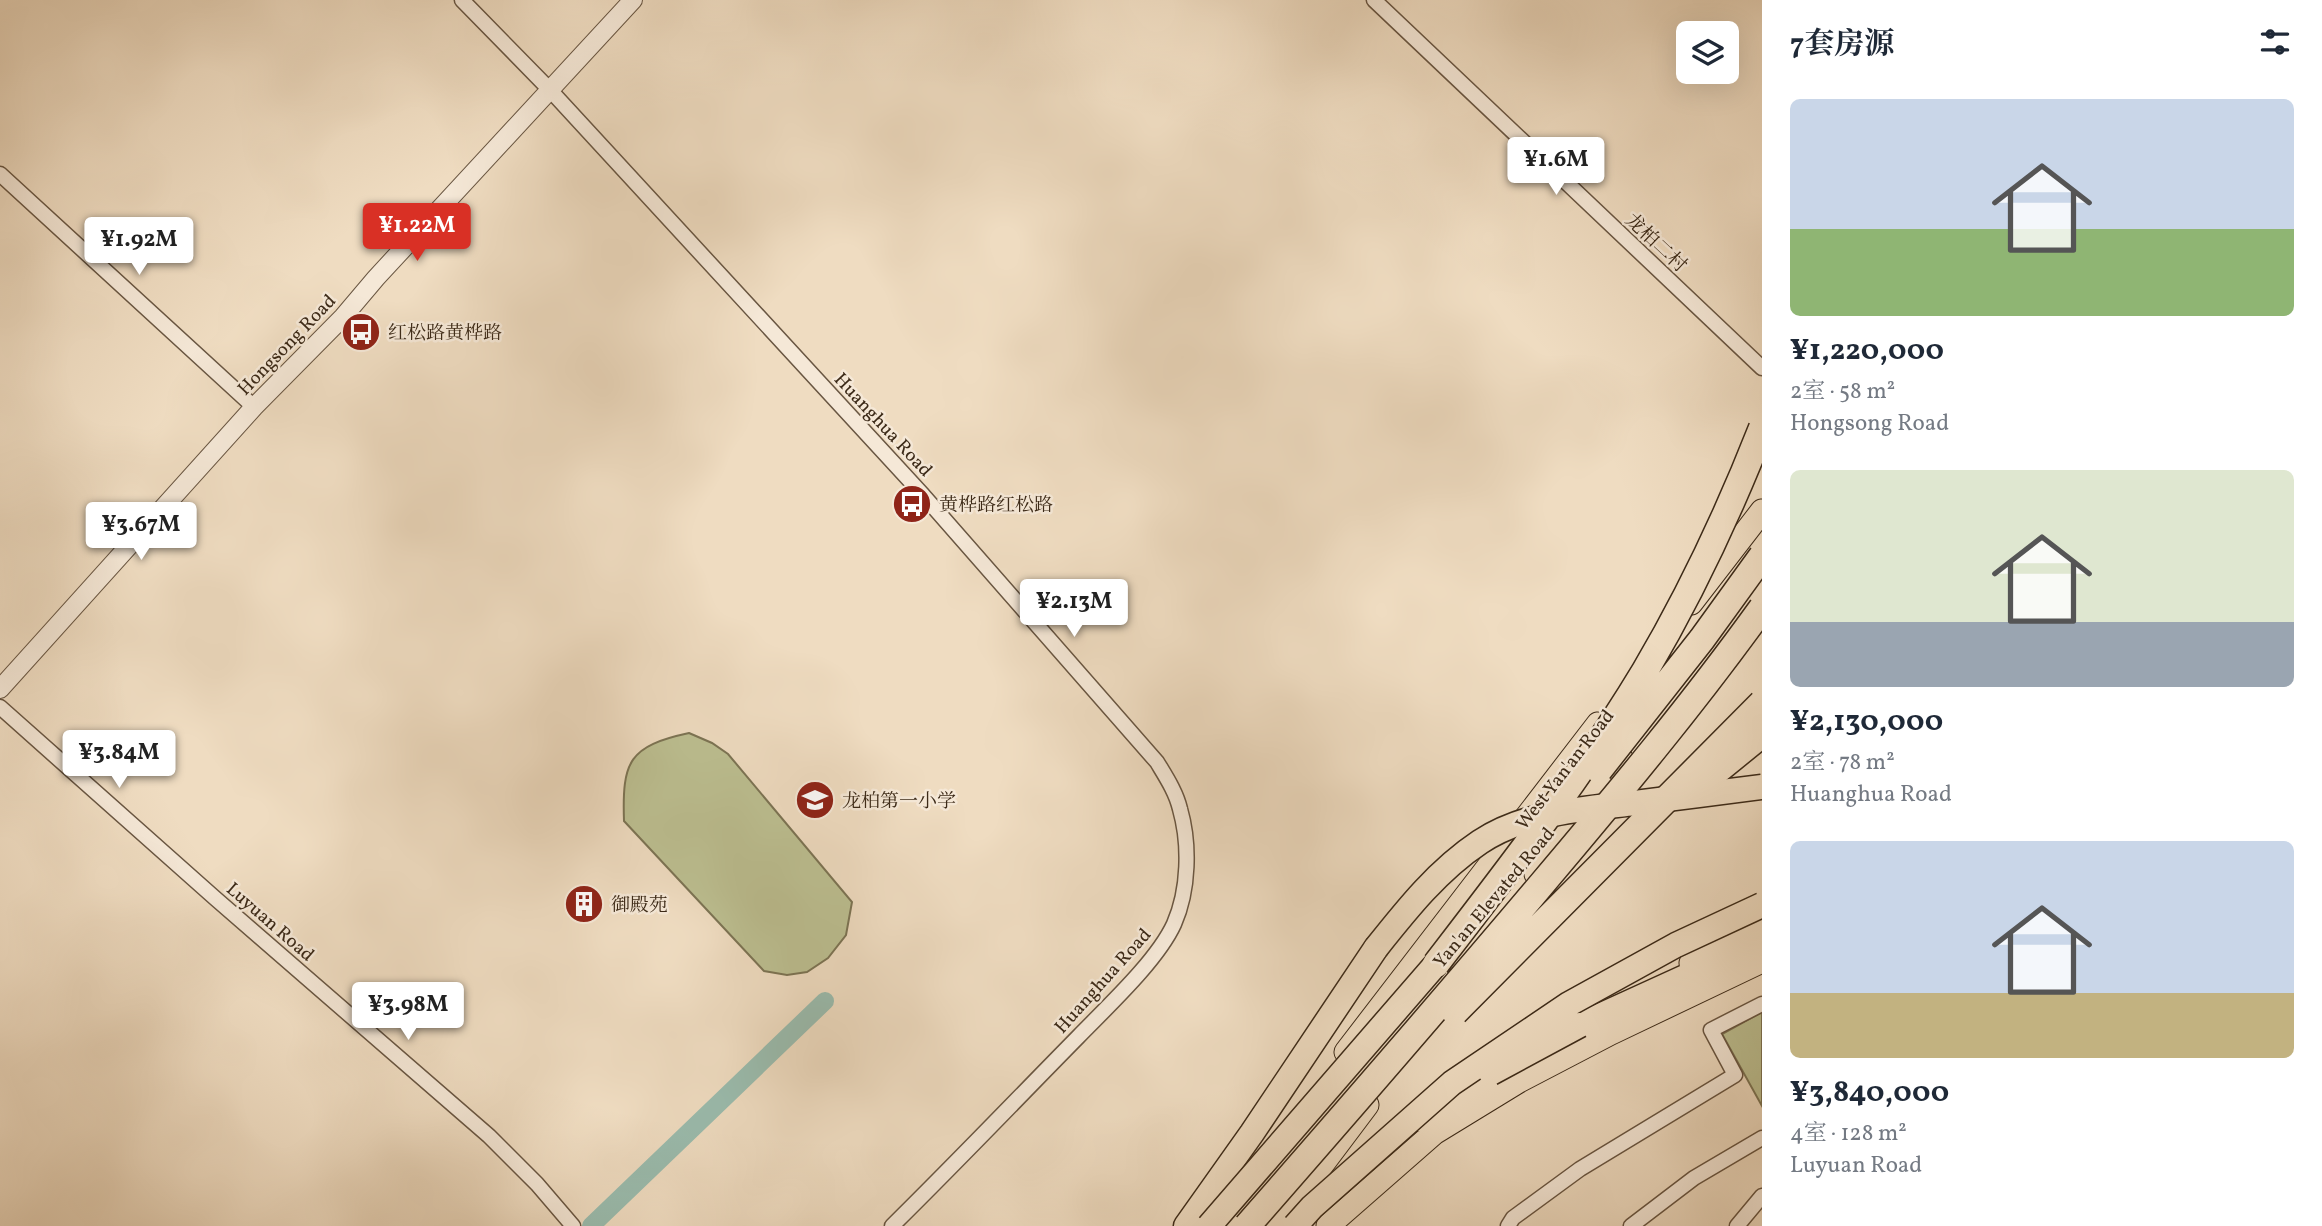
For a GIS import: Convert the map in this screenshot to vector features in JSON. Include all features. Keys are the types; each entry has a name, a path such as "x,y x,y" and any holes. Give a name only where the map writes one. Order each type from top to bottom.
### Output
{"highway":[{"path":"1436,964 1525,848 1606,732 1645,670 1698,574 1762,428"},
{"name":"Yan'an Elevated Road","path":"1211,1226 1607,761 1702,639 1762,556"},
{"name":"Yan'an Elevated Road","path":"1249,1226 1447,997 1630,779 1762,608"},
{"path":"1249,1226 1467,999 1762,703"},
{"path":"1467,999 1661,816 1762,734"},
{"path":"1186,1226 1376,948 1444,869 1482,840 1522,822 1568,811 1762,787"},
{"path":"1308,1223 1312,1207 1452,1083 1569,1004 1676,944 1762,905"},
{"path":"1380,1147 1448,1097 1580,1025 1762,942"}],"main road":[{"name":"West Yan'an Road","path":"1211,1226 1762,511"},
{"name":"West Yan'an Road","path":"1276,1226 1762,565"},
{"path":"1308,1223 1418,1123 1535,1044 1712,951 1762,928"},
{"path":"1308,1223 1434,1133 1519,1081 1623,1027 1762,961"},
{"path":"1308,1223 1317,1172"}],"street":[{"name":"Huanghua Road","path":"463,0 551,91 923,495 1157,762 1180,807 1186,836 1181,900 1174,924 1159,948 1121,992 939,1181 892,1226"},
{"name":"Hongsong Road","path":"0,689 254,407 343,317 633,0"},
{"name":"龙柏二村","path":"1374,0 1762,368"},
{"path":"0,174 254,407"},
{"name":"Luyuan Road","path":"0,708 489,1136 570,1223"},
{"path":"1508,1226 1513,1218 1580,1168 1735,1075 1711,1030 1762,1004"},
{"path":"1631,1226 1694,1178 1762,1138"},
{"path":"1737,1226 1762,1196"}],"green space":[{"path":"689,733 728,754 852,902 846,935 828,958 807,972 787,975 764,971 624,821 625,784 633,759 653,744"},
{"path":"1762,1012 1762,1106 1722,1034"}],"waterway":[{"path":"591,1226 825,1001"}],"place":[{"name":"红松路黄桦路","path":"361,332"},
{"name":"黄桦路红松路","path":"912,504"},
{"name":"龙柏第一小学","path":"815,800"},
{"name":"御殿苑","path":"584,904"}]}
